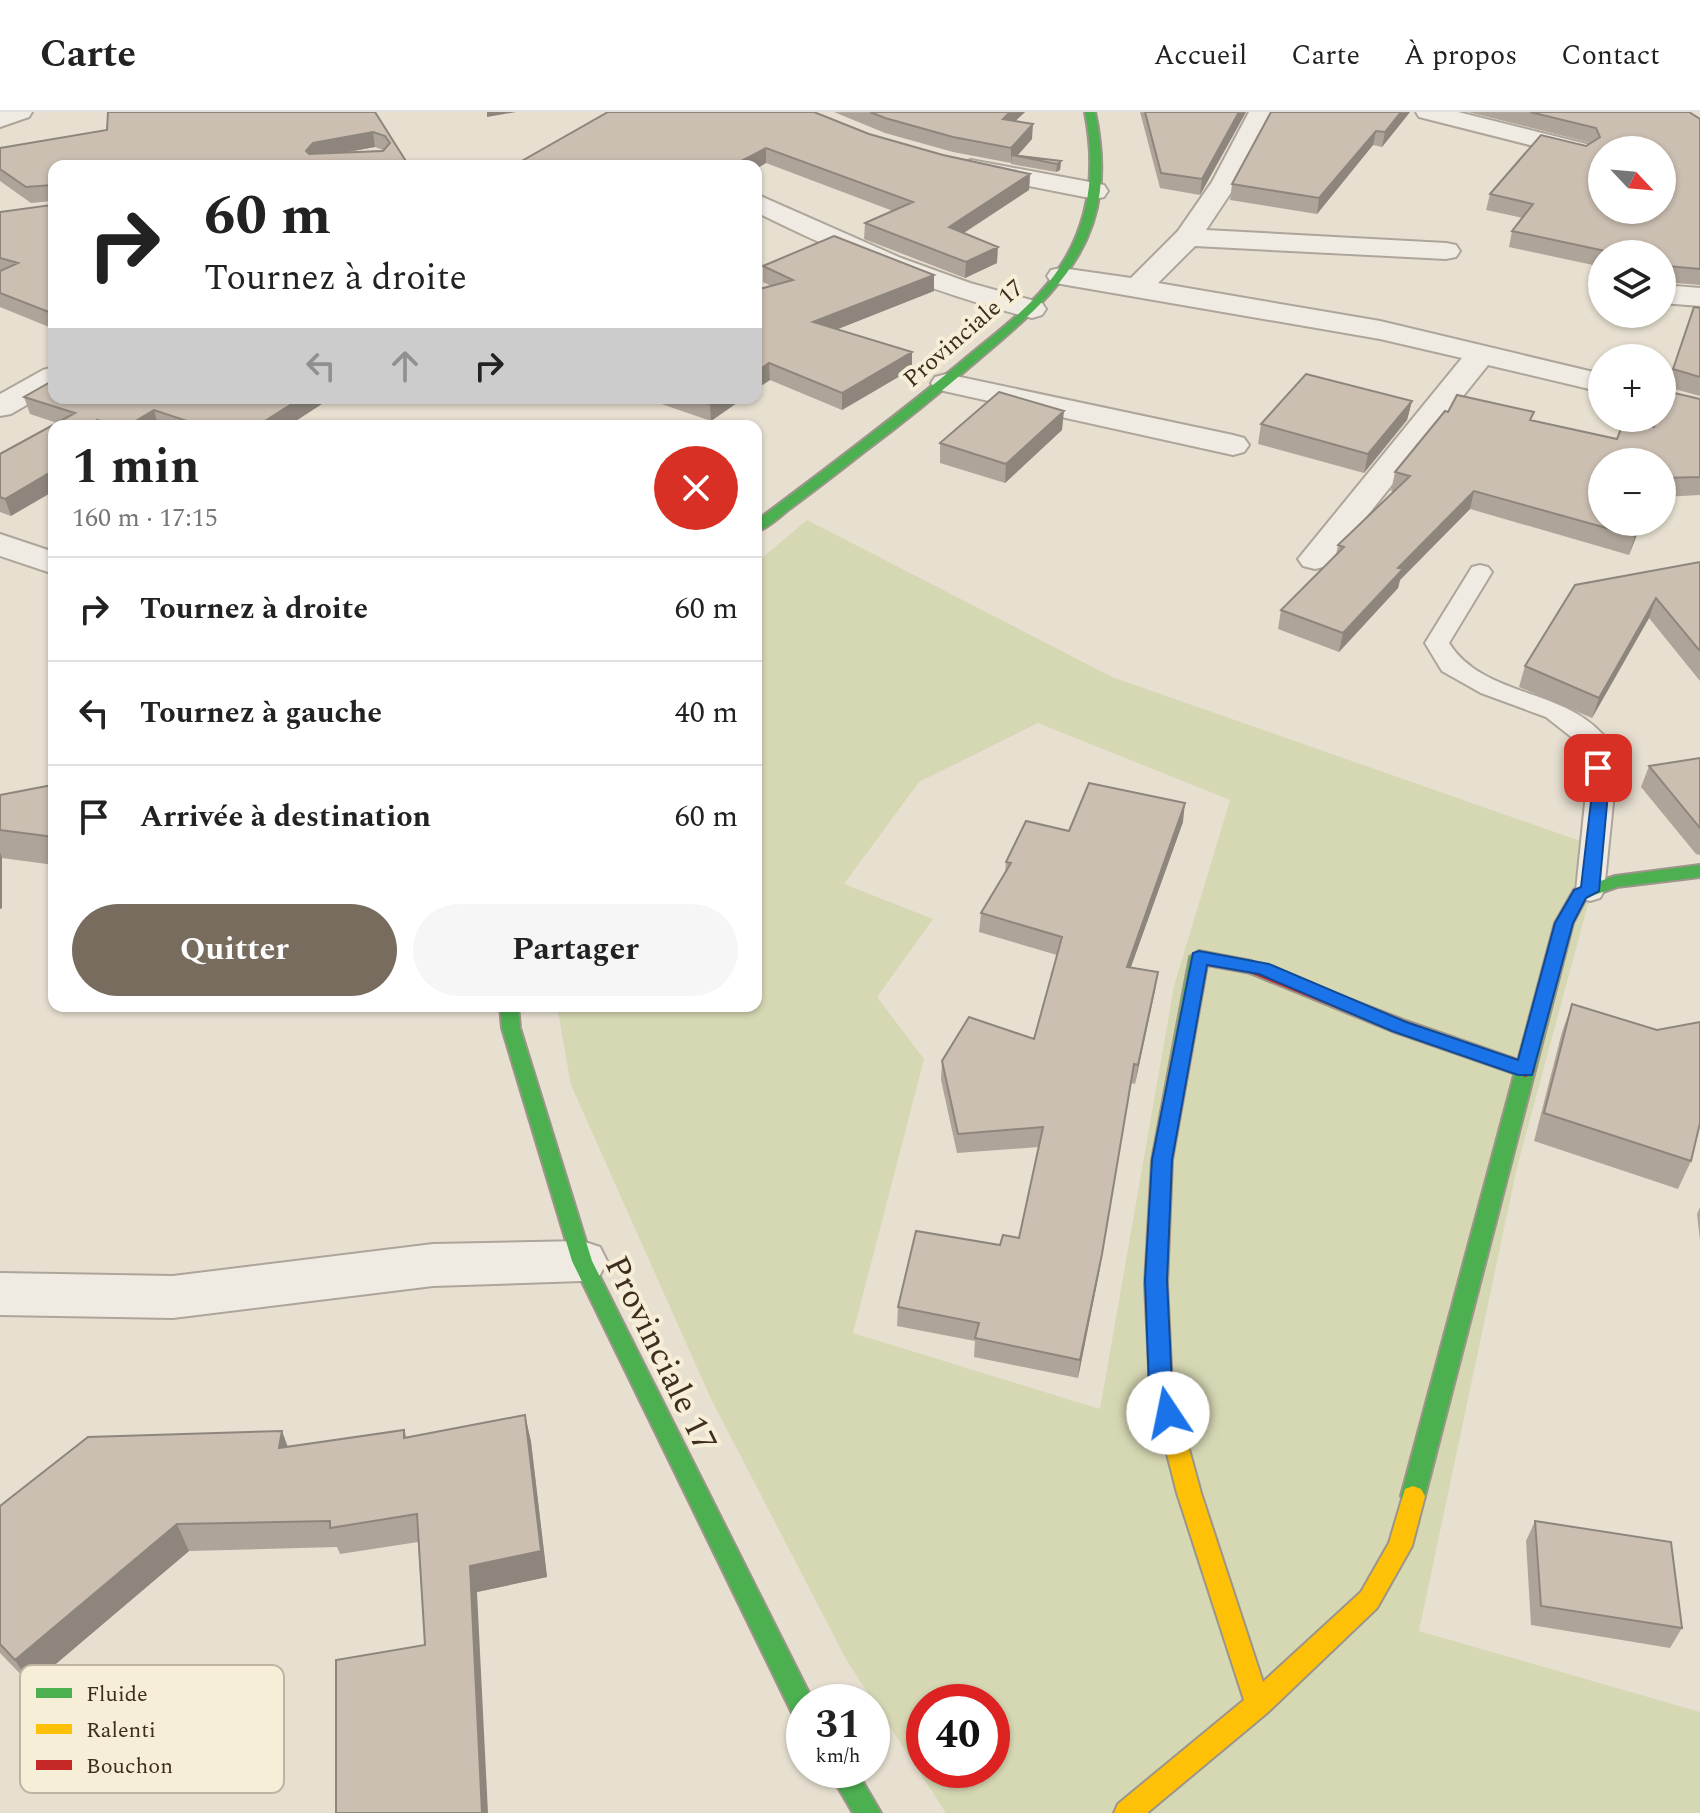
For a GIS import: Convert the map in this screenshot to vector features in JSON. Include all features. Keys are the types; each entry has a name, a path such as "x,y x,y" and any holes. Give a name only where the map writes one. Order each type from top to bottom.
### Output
{"main road":[{"name":"Provinciale 17","path":"762,523 946,383 1032,309 1061,276 1090,221 1095,191 1094,133 1090,112"},
{"path":"1127,1813 1258,1704 1369,1600 1400,1546 1564,923 1580,894 1615,882 1700,871"},
{"path":"1258,1704 1189,1493 1161,1387 1156,1280 1162,1160 1199,957 1262,969 1399,1026 1525,1070"},
{"name":"Provinciale 17","path":"510,1012 511,1028 582,1261 791,1684"},
{"path":"852,1788 868,1813"}],"street":[{"path":"0,120 20,112"},
{"path":"1137,288 1188,237 1225,182 1261,112"},
{"path":"1428,112 1581,150"},
{"path":"951,164 1095,191"},
{"path":"762,205 838,243 898,268 974,295 1032,309"},
{"path":"1188,237 1446,251"},
{"path":"1061,276 1380,330 1588,380"},
{"path":"1676,295 1700,297"},
{"path":"1315,559 1482,353"},
{"path":"0,407 48,379"},
{"path":"946,383 1233,445"},
{"path":"0,1294 173,1297 433,1265 582,1261"}],"lane":[{"path":"1480,572 1437,643 1451,666 1490,688 1555,711 1597,744 1600,793 1590,891"}],"green space":[{"path":"807,520 1112,677 1603,849 1517,1167 1419,1631 1700,1712 1700,1813 946,1813 930,1788 1010,1788 1010,1684 906,1684 906,1752 890,1727 890,1684 862,1684 847,1661 711,1399 571,1085 558,1012 762,1012 762,558","holes":["1038,723 1230,800 1174,986 1100,1409 853,1333 924,1059 877,997 933,919 844,884 919,782"]}],"building":[{"path":"108,112 375,112 405,160 48,160 48,185 26,187 0,169 0,148 107,130","holes":["373,132 385,136 390,143 383,151 309,154 306,151 313,143"]},
{"path":"608,112 814,112 869,134 943,155 1030,174 949,227 998,247 966,262 865,223 913,202 766,148 743,160 524,160"},
{"path":"870,112 1010,112 1003,119 1033,124 1011,148 953,137"},
{"path":"1145,112 1239,112 1202,179 1161,173"},
{"path":"1271,112 1401,112 1385,132 1376,131 1319,198 1232,184"},
{"path":"1530,112 1689,112 1700,119 1700,269 1676,267 1676,240 1588,240 1588,247 1512,231 1533,204 1490,194 1541,135 1588,145 1588,224 1676,224 1676,136 1600,136 1596,128"},
{"path":"1012,155 1061,161 1057,164"},
{"path":"48,206 48,312 0,293 0,271 18,263 0,258 0,212"},
{"path":"834,236 934,275 813,322 912,352 842,393 769,363 762,368 762,288 793,280 763,266"},
{"path":"1694,307 1700,308 1700,377 1676,370 1676,360"},
{"path":"1306,374 1412,401 1368,454 1261,424"},
{"path":"48,383 48,404 292,404 266,420 184,420 154,410 137,420 62,420 75,413 24,397"},
{"path":"999,392 1064,411 1006,464 940,443"},
{"path":"1676,393 1700,399 1700,477 1676,478 1676,448 1588,448 1588,523 1474,491 1398,568 1403,569 1343,633 1281,610 1344,547 1338,545 1410,476 1395,472 1445,411 1448,412 1457,395 1534,412 1530,420 1617,439 1620,432 1676,432"},
{"path":"48,428 48,474 5,499 0,497 0,454"},
{"path":"1700,562 1700,651 1656,598 1599,698 1525,666 1575,585"},
{"path":"1700,758 1700,828 1649,766"},
{"path":"1089,783 1185,803 1127,967 1158,972 1138,1065 1134,1064 1102,1254 1080,1360 975,1338 979,1323 898,1307 916,1231 1000,1245 1003,1235 1019,1238 1043,1127 958,1134 942,1061 969,1017 1034,1039 1062,937 981,913 1011,863 1006,862 1026,821 1069,831"},
{"path":"48,785 48,836 0,830 0,795"},
{"path":"1572,1004 1657,1030 1700,1022 1700,1123 1691,1161 1544,1113"},
{"path":"525,1415 541,1551 470,1566 482,1813 336,1813 336,1660 425,1645 417,1514 330,1528 330,1521 177,1524 15,1660 0,1644 0,1506 88,1437 282,1431 279,1448 404,1430 404,1438"},
{"path":"1535,1521 1671,1542 1682,1628 1541,1606"}],"traffic: fast":[{"path":"762,523 923,400 1022,318 1052,287 1082,237 1094,196 1096,154 1090,112"},
{"path":"1413,1496 1564,923 1580,894 1615,882 1700,871"},
{"path":"1156,1284 1162,1160 1199,957 1251,967"},
{"path":"510,1012 511,1028 582,1261 791,1684"},
{"path":"852,1788 868,1813"}],"traffic: slow":[{"path":"1156,1284 1161,1387 1189,1493 1258,1704"},
{"path":"1127,1813 1258,1704 1369,1600 1400,1546 1413,1496"}],"traffic: jam":[{"path":"1251,967 1399,1026 1525,1070"}],"route":[{"path":"1168,1413 1161,1387 1156,1280 1162,1160 1199,957 1262,969 1399,1026 1525,1070 1564,923 1580,894 1590,891 1600,793 1598,768"}]}
